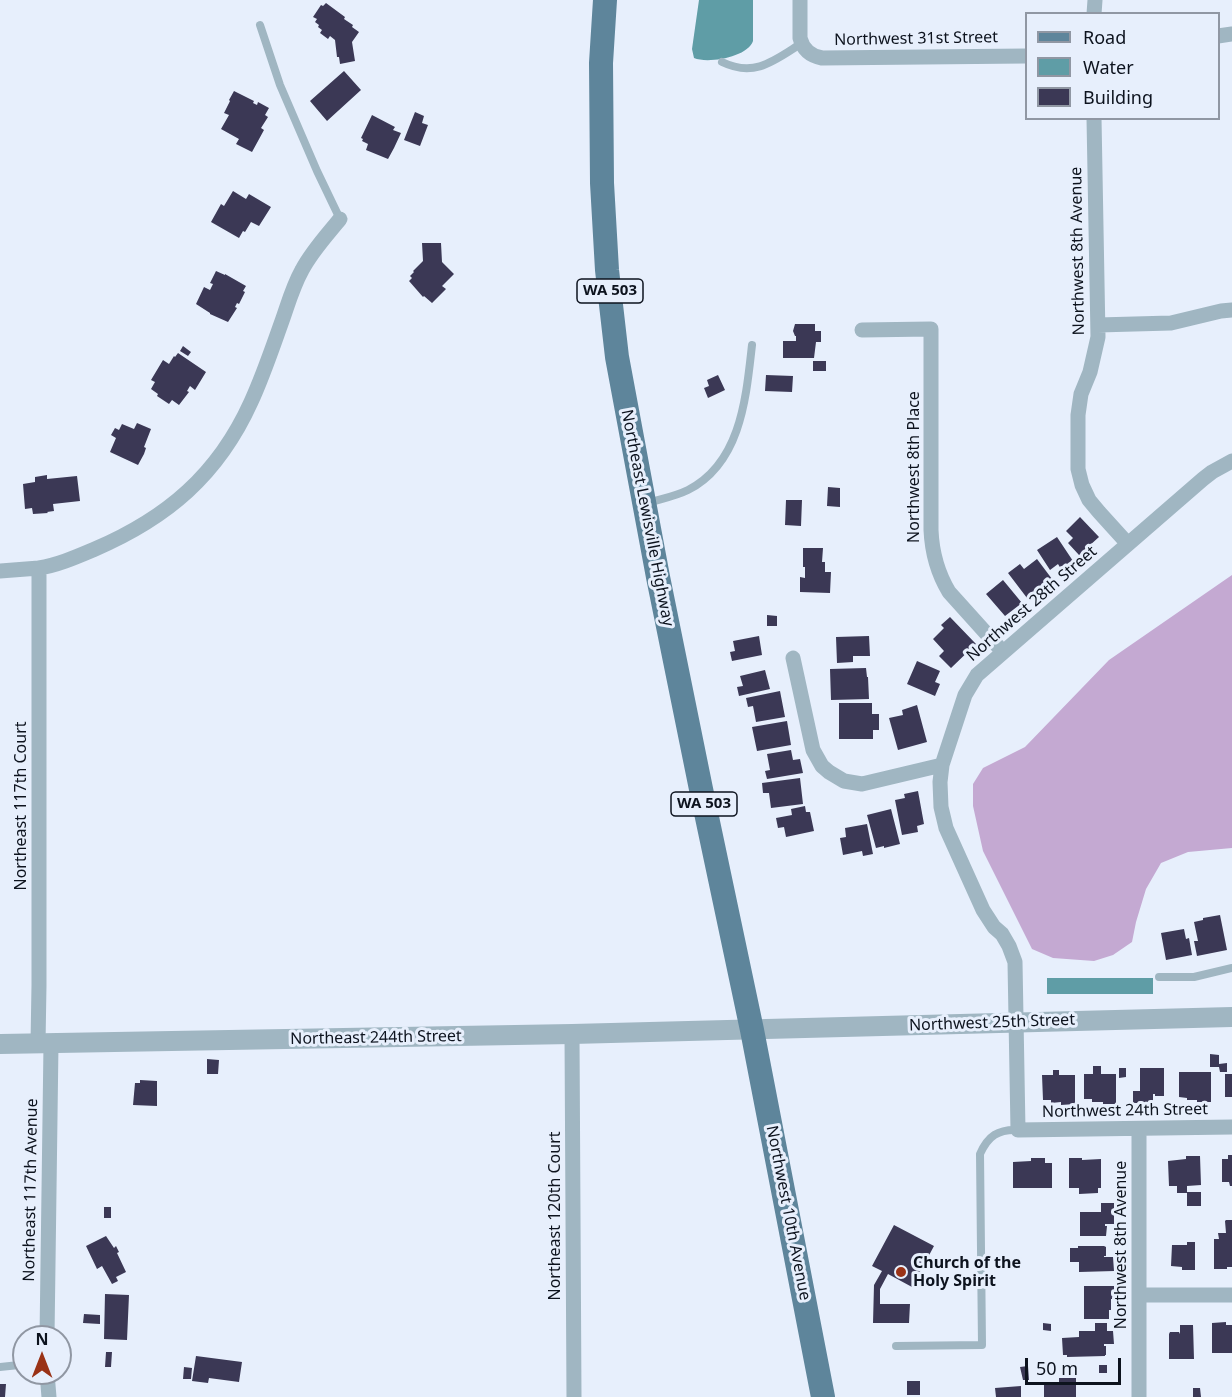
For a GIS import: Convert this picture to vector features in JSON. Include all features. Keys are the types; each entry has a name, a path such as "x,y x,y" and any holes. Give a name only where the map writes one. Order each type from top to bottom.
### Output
{"main road":[{"name":"Northeast Lewisville Highway","path":"605,0 601,63 602,183 607,270 617,357 701,789 752,1030"},
{"name":"Northwest 10th Avenue","path":"752,1030 824,1397"}],"street":[{"path":"800,0 800,38 805,47"},
{"name":"Northwest 31st Street","path":"805,47 817,57 822,58 1025,56"},
{"name":"Northwest 8th Avenue","path":"1094,120 1098,337 1095,356 1079,405 1078,469 1089,500 1128,544"},
{"path":"0,571 39,568 60,563 129,534 180,498 211,467 232,438 250,404 267,365 301,271 310,255 340,219"},
{"path":"1098,325 1171,323 1232,310"},
{"name":"Northwest 8th Place","path":"862,330 932,329 931,530 933,556 942,581 949,592 1003,652"},
{"name":"Northwest 28th Street","path":"1018,1130 1015,972 1012,952 1006,940 983,910 946,828 940,796 942,765 965,694 977,675 1212,472 1232,461"},
{"name":"Northeast 117th Court","path":"39,568 39,984 44,1044"},
{"path":"793,658 813,750 822,766 836,778 862,784 942,765"},
{"name":"Northwest 25th Street","path":"752,1030 1232,1017"},
{"name":"Northeast 244th Street","path":"0,1044 752,1030"},
{"name":"Northeast 120th Court","path":"572,1034 574,1397"},
{"name":"Northeast 117th Avenue","path":"44,1044 46,1325"},
{"name":"Northwest 24th Street","path":"1018,1130 1232,1127"},
{"name":"Northwest 8th Avenue","path":"1139,1129 1139,1397"},
{"path":"1139,1295 1232,1295"}],"lane":[{"path":"260,25 280,86 340,219"},
{"path":"722,62 731,67 753,69 767,66 805,47"},
{"path":"644,504 686,491 703,480 723,459 736,431 746,397 752,345"},
{"path":"1159,977 1194,977 1232,968"},
{"path":"896,1346 982,1345 980,1154 990,1138 999,1132 1018,1130"}],"shaded area":[{"path":"1232,575 1232,848 1188,852 1161,863 1146,889 1132,942 1113,955 1094,961 1053,958 1032,949 983,851 973,806 973,784 983,768 1025,747 1109,660"}],"water":[{"path":"699,0 753,0 753,41 750,47 727,58 700,60 694,58 692,49"},
{"path":"1047,978 1153,978 1153,994 1047,994"}],"building":[{"path":"326,3 345,17 344,19 359,32 352,42 355,61 340,64 335,40 330,36 328,39 320,33 322,30 315,22 317,19 313,17 321,5"},
{"path":"344,71 361,90 327,121 310,101"},
{"path":"234,91 254,101 253,103 257,105 258,102 269,108 265,115 268,117 261,128 264,130 252,152 236,144 239,139 221,129 229,115 224,113"},
{"path":"415,112 424,116 422,123 428,125 420,146 404,140"},
{"path":"372,115 395,127 393,130 401,133 388,159 366,150 368,144 362,141 361,138"},
{"path":"233,191 246,199 249,194 271,207 259,226 251,222 239,238 211,222 221,204 224,206"},
{"path":"422,243 441,243 442,262 454,274 442,286 446,289 432,303 423,297 409,281 413,271 423,261"},
{"path":"216,271 246,286 228,322 210,314 196,304 204,287 210,290 213,284 210,283"},
{"path":"795,324 815,324 815,331 821,331 821,342 816,342 814,358 783,358 783,341 796,341 793,331"},
{"path":"183,346 191,352 188,356 180,351"},
{"path":"178,353 206,372 195,390 190,386 187,391 189,392 179,405 172,400 169,404 151,389 155,382 151,380 163,360 169,364"},
{"path":"813,361 826,361 826,371 813,371"},
{"path":"718,375 725,390 708,398 704,388 709,386 707,380"},
{"path":"766,375 793,376 792,392 765,391"},
{"path":"137,423 151,429 144,447 146,448 144,454 138,465 110,452 116,438 111,435 115,428 119,430 122,424 134,429"},
{"path":"47,475 47,479 77,476 80,501 53,504 54,511 48,513 33,514 32,508 25,509 23,484 35,482 35,477"},
{"path":"828,487 840,488 840,507 827,506"},
{"path":"786,500 802,500 801,526 785,525"},
{"path":"1080,517 1099,537 1079,555 1068,543 1073,538 1066,531"},
{"path":"1057,537 1073,561 1061,569 1058,564 1050,570 1037,550"},
{"path":"803,548 823,548 822,562 825,562 825,572 831,572 830,593 800,592 800,577 805,578"},
{"path":"1037,559 1052,579 1027,598 1008,573 1020,564 1024,569"},
{"path":"1003,580 1022,603 1005,616 986,594"},
{"path":"767,615 777,616 777,626 767,626"},
{"path":"950,617 976,644 951,668 939,656 944,651 933,639 944,628 941,625"},
{"path":"759,636 762,655 732,661 730,652 735,651 733,641"},
{"path":"869,636 870,656 853,656 853,662 837,663 836,637"},
{"path":"917,661 940,671 935,682 940,684 935,696 907,684"},
{"path":"866,668 869,699 831,700 830,669"},
{"path":"765,670 770,689 739,696 737,687 743,686 740,676"},
{"path":"780,691 785,717 756,722 753,706 748,707 746,698"},
{"path":"839,703 872,703 872,714 879,714 879,730 873,730 873,739 839,739"},
{"path":"917,705 927,742 898,750 889,718 903,715 902,710"},
{"path":"787,721 791,745 757,751 752,727"},
{"path":"791,750 793,760 800,759 803,773 767,779 765,771 770,770 767,754"},
{"path":"800,778 803,804 771,808 769,793 763,793 762,783"},
{"path":"918,791 924,824 917,826 918,832 902,835 895,800 905,798 904,794"},
{"path":"805,806 806,812 810,812 814,831 786,837 784,827 778,828 776,818 792,815 791,809"},
{"path":"891,809 900,844 876,848 867,815"},
{"path":"867,824 873,854 863,856 862,851 843,855 840,838 846,837 845,828"},
{"path":"1220,915 1227,950 1197,956 1194,941 1198,941 1194,922"},
{"path":"1184,929 1186,939 1189,938 1192,955 1166,960 1161,933"},
{"path":"1210,1054 1219,1055 1219,1064 1227,1063 1227,1072 1220,1072 1219,1067 1210,1067"},
{"path":"207,1059 219,1060 218,1074 207,1074"},
{"path":"1093,1066 1101,1066 1101,1074 1116,1074 1116,1104 1103,1104 1103,1102 1092,1102 1092,1099 1084,1099 1084,1074 1093,1074"},
{"path":"1119,1068 1126,1068 1126,1077 1119,1078"},
{"path":"1140,1068 1164,1068 1164,1096 1153,1094 1153,1103 1133,1103 1133,1091 1140,1091"},
{"path":"1053,1070 1059,1070 1059,1075 1075,1075 1075,1104 1061,1105 1061,1102 1051,1103 1051,1100 1043,1100 1042,1075 1053,1075"},
{"path":"1179,1072 1211,1072 1211,1102 1197,1102 1197,1100 1179,1097"},
{"path":"1225,1074 1232,1074 1232,1097 1225,1097"},
{"path":"140,1080 157,1081 157,1106 133,1105 135,1083 140,1083"},
{"path":"1228,1155 1232,1155 1232,1186 1229,1182 1222,1182 1222,1159 1228,1159"},
{"path":"1186,1156 1200,1156 1201,1185 1187,1186 1187,1193 1177,1193 1177,1186 1169,1186 1168,1161 1186,1159"},
{"path":"1031,1158 1045,1158 1045,1163 1052,1163 1052,1188 1013,1188 1013,1162 1031,1161"},
{"path":"1069,1158 1101,1159 1101,1188 1098,1188 1098,1193 1079,1194 1079,1188 1069,1188"},
{"path":"1187,1192 1201,1192 1201,1206 1187,1206"},
{"path":"1101,1203 1114,1203 1114,1224 1105,1224 1107,1226 1106,1236 1080,1236 1080,1212 1101,1212"},
{"path":"104,1207 111,1207 111,1218 104,1218"},
{"path":"1226,1220 1232,1220 1232,1267 1214,1269 1214,1239 1219,1239 1218,1233 1226,1233"},
{"name":"Church of the Holy Spirit","path":"894,1225 934,1246 912,1287 888,1274 880,1289 880,1304 910,1304 909,1323 873,1323 874,1285 882,1271 872,1266"},
{"path":"106,1236 114,1248 116,1246 126,1272 116,1277 118,1281 112,1284 102,1266 97,1269 86,1246"},
{"path":"1187,1242 1195,1242 1195,1270 1182,1270 1182,1267 1171,1266 1172,1245 1187,1245"},
{"path":"1078,1246 1106,1247 1104,1257 1113,1257 1114,1271 1079,1272 1079,1262 1070,1262 1070,1248 1078,1248"},
{"path":"1084,1286 1114,1286 1114,1299 1111,1299 1109,1319 1084,1319"},
{"path":"105,1294 129,1295 127,1340 104,1339"},
{"path":"84,1314 100,1315 100,1324 83,1323"},
{"path":"1226,1322 1226,1325 1232,1325 1232,1353 1212,1353 1212,1323"},
{"path":"1043,1323 1051,1324 1051,1331 1043,1330"},
{"path":"1095,1323 1107,1323 1107,1331 1113,1331 1114,1344 1104,1344 1106,1346 1105,1356 1067,1357 1063,1355 1062,1338 1079,1337 1079,1331 1095,1331"},
{"path":"1180,1325 1193,1325 1194,1359 1169,1359 1169,1334 1179,1332 1180,1334"},
{"path":"106,1352 112,1352 111,1367 105,1367"},
{"path":"196,1356 242,1362 239,1382 209,1378 208,1383 192,1381"},
{"path":"1099,1365 1107,1365 1107,1373 1099,1373"},
{"path":"1028,1366 1029,1380 1023,1380 1020,1367"},
{"path":"184,1367 192,1368 191,1379 183,1379"},
{"path":"1059,1378 1076,1378 1076,1397 1044,1397 1044,1385 1059,1385"},
{"path":"907,1381 920,1381 920,1395 907,1395"},
{"path":"0,1384 6,1384 5,1397 0,1397"},
{"path":"1021,1386 1021,1397 996,1397 995,1388"},
{"path":"1193,1388 1200,1388 1201,1397 1193,1397"}],"place":[{"name":"Church of the Holy Spirit","path":"901,1272"}]}
